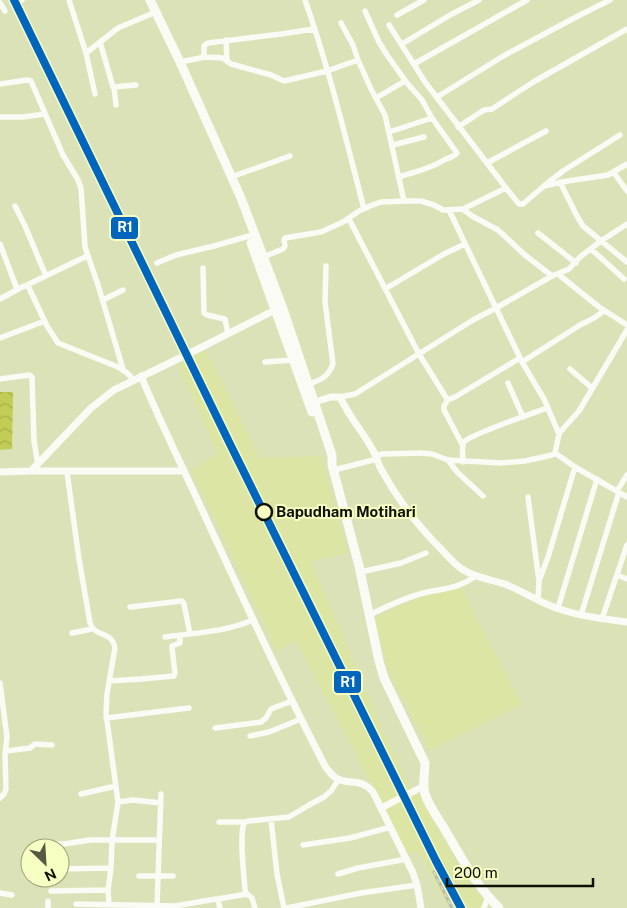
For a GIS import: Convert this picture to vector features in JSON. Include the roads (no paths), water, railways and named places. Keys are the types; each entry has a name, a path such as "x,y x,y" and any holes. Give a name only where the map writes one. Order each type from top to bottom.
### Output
{"main road":[{"path":"144,0 228,184 315,402 332,455 333,468 360,572 384,678 425,763 424,792 470,873 499,908"},
{"path":"150,0 231,177 263,257 294,360 327,457 333,468"}],"street":[{"path":"69,0 86,53 95,94"},
{"path":"305,0 327,71 364,209"},
{"path":"397,15 424,0"},
{"path":"402,44 479,0"},
{"path":"414,64 526,0"},
{"path":"437,97 505,55 610,0"},
{"path":"0,3 5,11"},
{"path":"365,11 384,50 405,81 422,100 457,154 438,164 399,177"},
{"path":"86,53 118,28 151,14"},
{"path":"341,23 383,110 390,132 404,201"},
{"path":"389,25 425,82 519,204 523,204 563,171 620,136"},
{"path":"204,57 205,44 314,29"},
{"path":"458,126 482,110 492,109 535,81 627,29"},
{"path":"226,40 227,61"},
{"path":"100,42 114,87 116,105"},
{"path":"180,62 204,57 223,58 233,65 271,75 284,81 327,71 358,60"},
{"path":"0,84 30,80 63,155 78,180 81,188 83,239 103,300 122,369"},
{"path":"376,98 405,81"},
{"path":"114,87 136,86"},
{"path":"0,117 45,114"},
{"path":"390,132 432,118"},
{"path":"487,162 546,131"},
{"path":"393,146 424,137"},
{"path":"231,177 290,156"},
{"path":"544,186 602,177 614,173 627,164"},
{"path":"614,173 627,191"},
{"path":"560,182 580,222 627,262"},
{"path":"263,257 283,249 285,238 321,232 349,219 364,209 382,202 421,201 443,210 463,209 506,188"},
{"path":"15,206 46,276"},
{"path":"463,209 498,230 533,262 627,325"},
{"path":"449,210 559,434"},
{"path":"349,219 419,354 448,399"},
{"path":"315,402 331,397 355,394 473,320 569,269 601,241 627,224"},
{"path":"538,233 576,262"},
{"path":"157,263 176,255 249,236"},
{"path":"0,244 17,289"},
{"path":"385,289 444,254 465,244"},
{"path":"591,249 624,279"},
{"path":"0,299 87,256"},
{"path":"308,384 324,378 333,364 325,302 326,266"},
{"path":"203,268 204,312 207,315 225,319 228,334"},
{"path":"27,285 55,339 62,345 122,369 134,380"},
{"path":"103,300 123,290"},
{"path":"31,471 91,408 114,390 278,308"},
{"path":"463,462 463,446 444,410 448,399 456,397 604,311"},
{"path":"0,338 45,322"},
{"path":"333,468 376,458 382,454 421,452 448,460 494,463 513,463 549,456 554,453 559,434 576,414 627,330"},
{"path":"265,362 294,360"},
{"path":"570,369 592,388"},
{"path":"0,379 29,375 32,377 34,441 38,465"},
{"path":"141,376 252,620 325,766 339,779 363,783 373,792 407,859 417,885 421,908"},
{"path":"508,383 523,417"},
{"path":"340,397 381,469 407,509 426,534 454,563 476,576 507,585 558,608 602,619 627,622"},
{"path":"463,446 467,440 480,434 547,408"},
{"path":"554,453 627,497"},
{"path":"448,460 457,472 483,496"},
{"path":"539,581 575,467"},
{"path":"0,472 184,472"},
{"path":"68,472 81,568 92,629"},
{"path":"581,614 618,491 627,475"},
{"path":"558,608 597,480"},
{"path":"528,497 539,581 538,600"},
{"path":"602,619 627,545"},
{"path":"360,572 401,563 426,553"},
{"path":"617,575 627,578"},
{"path":"369,615 407,598 461,585 476,576"},
{"path":"130,607 182,601 190,634"},
{"path":"165,637 229,629 252,620"},
{"path":"72,633 92,629 108,636 114,645 114,656 107,694 106,718 118,802 112,841 108,890 109,904"},
{"path":"110,681 174,676 172,646 180,643 180,635"},
{"path":"0,683 3,736 6,751 6,789 0,798"},
{"path":"215,728 261,722 266,718 271,709 292,701"},
{"path":"106,718 189,708"},
{"path":"250,736 270,732 301,719"},
{"path":"6,751 30,748 35,744 52,745"},
{"path":"219,822 246,822 289,817 328,795 339,779"},
{"path":"81,794 116,786"},
{"path":"381,808 424,786"},
{"path":"157,906 161,794"},
{"path":"118,802 133,800 161,803"},
{"path":"271,819 277,874 286,908 361,893 417,885"},
{"path":"246,822 243,825 245,890 252,898 255,908"},
{"path":"303,845 350,838 390,827"},
{"path":"70,843 90,840 159,840"},
{"path":"338,874 358,868 407,859"},
{"path":"70,869 111,868"},
{"path":"139,876 173,876"},
{"path":"51,891 108,890"},
{"path":"0,893 12,895"},
{"path":"76,904 166,907 247,894"},
{"path":"484,908 488,897"},
{"path":"218,900 220,908"}],"water":[{"path":"0,392 13,392 12,449 0,450"}],"railway":[{"path":"14,0 230,444 461,908"},
{"path":"434,872 452,908"}],"place":[{"name":"Bapudham Motihari","path":"264,512"}]}
